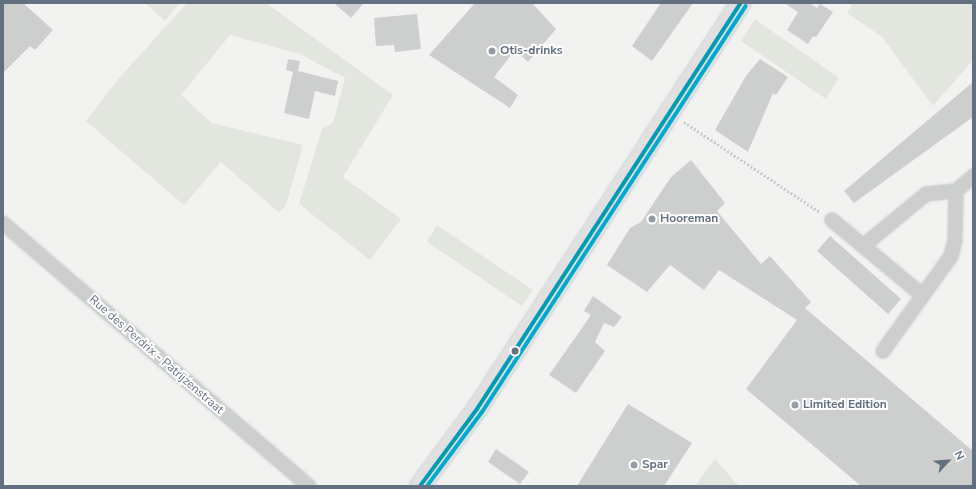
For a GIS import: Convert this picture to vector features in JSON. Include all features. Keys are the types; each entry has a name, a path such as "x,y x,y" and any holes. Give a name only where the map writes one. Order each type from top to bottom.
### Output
{"main road":[{"path":"420,486 476,408 741,3"}],"street":[{"path":"863,246 926,194 956,191 973,176"},
{"path":"883,351 951,256 955,240 956,191"},
{"path":"832,220 922,295"},
{"name":"Rue des Perdrix - Patrijzenstraat","path":"3,223 309,486"}],"path":[{"path":"670,113 832,220"}],"shaded area":[{"path":"145,3 180,3 165,21"},
{"path":"187,3 266,3 393,95 343,177 401,219 370,260 299,204 322,129 333,123 345,78 300,54 230,35 181,95 212,123 303,145 286,205 279,213 221,162 184,205 86,121 120,77"},
{"path":"849,3 969,3 973,6 973,60 933,106 882,37 847,13 852,5"},
{"path":"755,19 839,78 826,99 741,41"},
{"path":"437,225 533,290 522,306 427,242"},
{"path":"715,459 739,486 695,486"}],"building":[{"path":"3,3 23,3 53,30 35,50 30,46 3,73"},
{"path":"334,3 364,3 351,18"},
{"path":"475,3 532,3 556,29 528,62 515,50 494,77 518,95 510,108 429,55"},
{"path":"661,3 693,3 652,61 632,46"},
{"path":"784,3 809,3 817,8 820,4 833,12 816,37 813,36 808,44 787,30 798,12"},
{"path":"417,14 421,49 395,52 394,45 376,46 374,18"},
{"path":"288,59 300,61 298,71 338,81 335,96 315,91 309,119 284,113 293,72 286,70"},
{"path":"760,59 788,77 776,95 773,93 748,152 715,130 746,76"},
{"path":"973,82 973,117 854,203 844,191"},
{"path":"691,160 725,203 717,211 761,264 770,256 811,302 805,308 973,451 973,486 861,486 746,389 797,320 719,270 704,290 670,265 647,292 607,265 630,228 641,222 671,177"},
{"path":"830,236 901,299 888,314 817,251"},
{"path":"593,296 622,317 614,327 604,323 595,342 605,351 576,393 549,375 591,315 584,311"},
{"name":"Spar","path":"628,404 692,443 664,486 577,486"},
{"path":"496,449 529,472 520,484 488,462"}],"transit line":[{"path":"420,486 477,409 741,3"},
{"path":"427,486 482,412 746,6"}],"place":[{"name":"Otis-drinks","path":"492,51"},
{"name":"Hooreman","path":"652,219"},
{"name":"Limited Edition","path":"795,405"},
{"name":"Spar","path":"634,465"}]}
